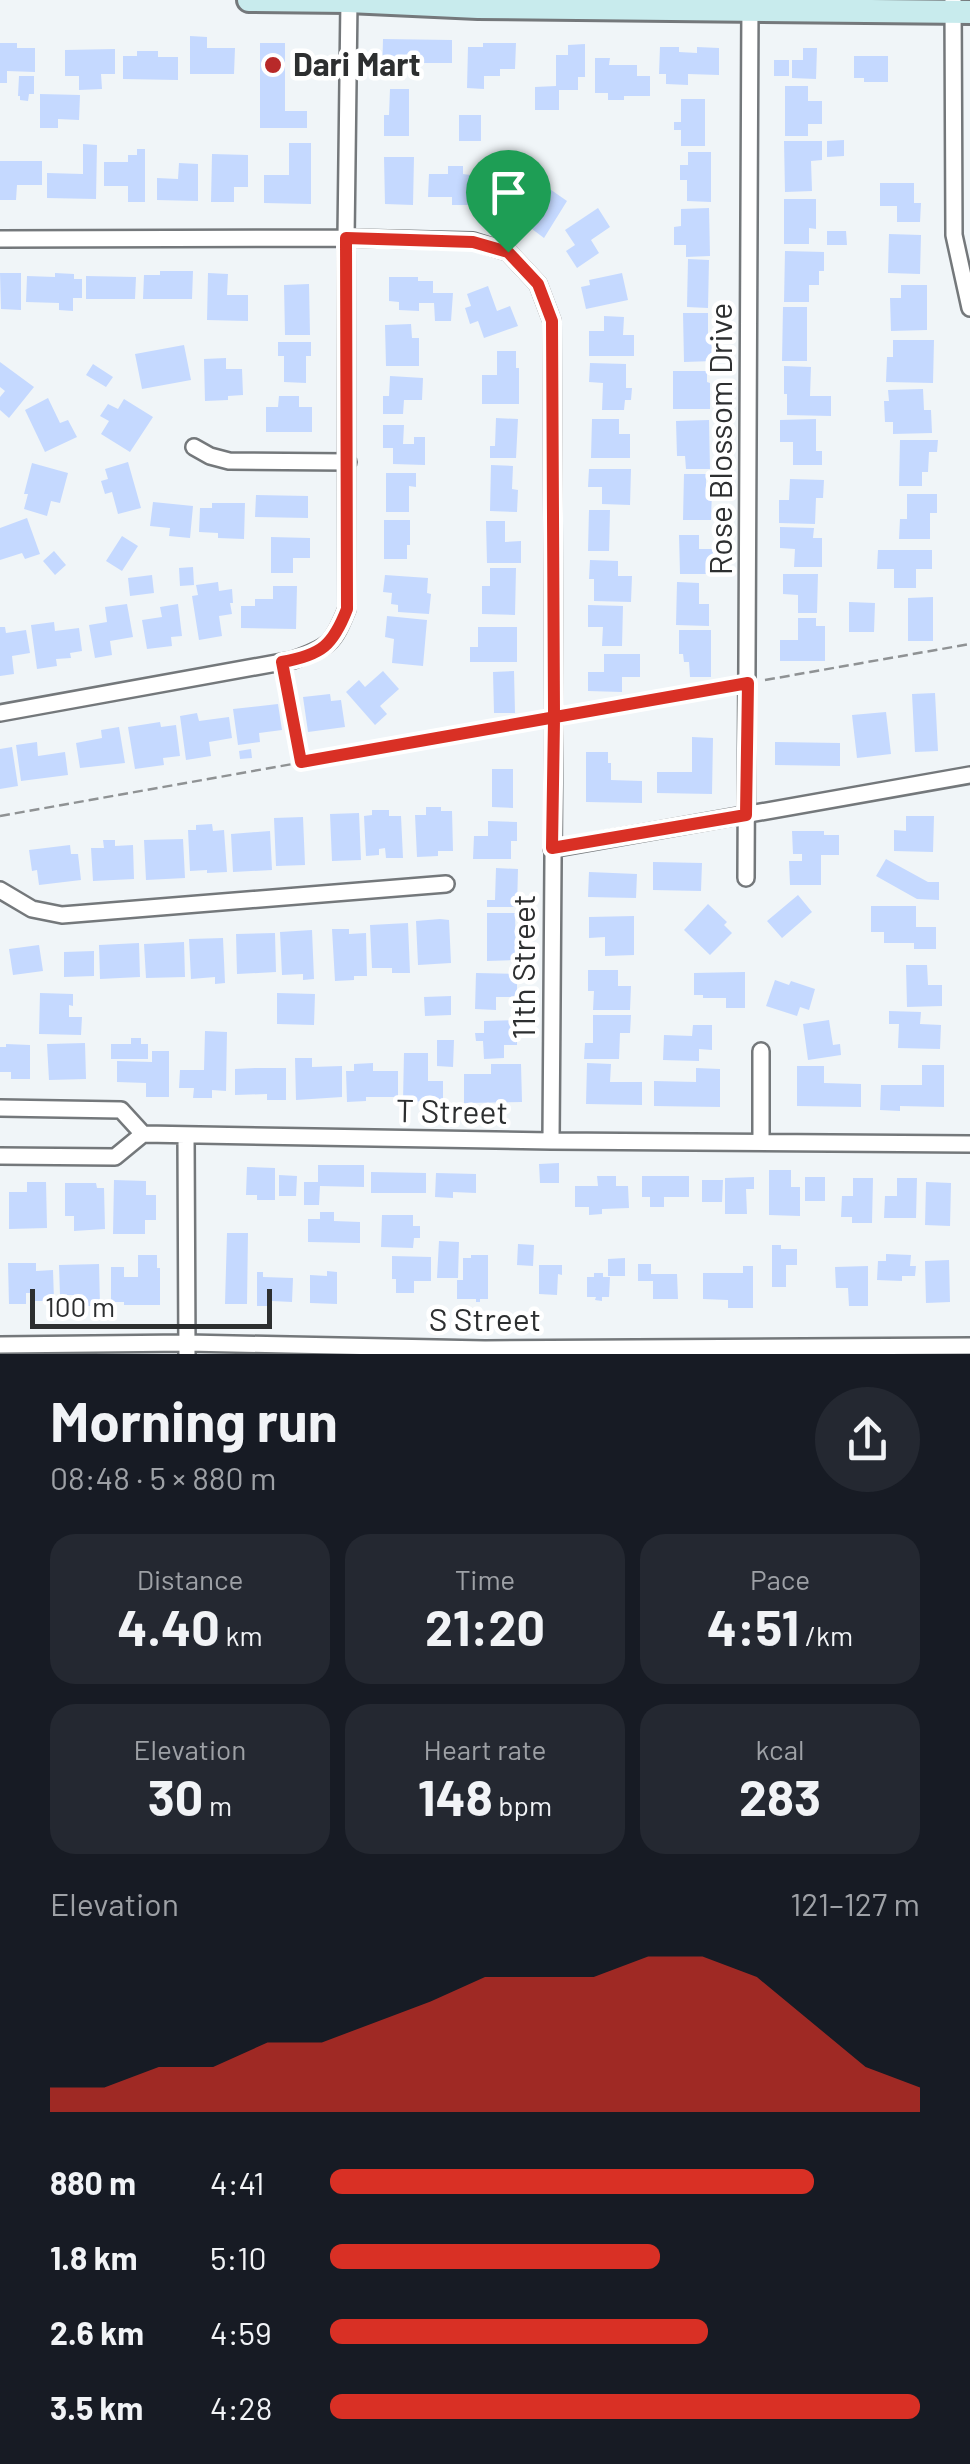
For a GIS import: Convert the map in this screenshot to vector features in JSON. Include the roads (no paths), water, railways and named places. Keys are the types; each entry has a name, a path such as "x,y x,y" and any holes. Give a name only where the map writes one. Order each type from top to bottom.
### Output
{"street":[{"path":"248,0 348,0 478,7 750,4 959,8 954,236 970,308"},
{"path":"0,712 282,662 320,651 336,636 347,609 348,0"},
{"name":"Rose Blossom Drive","path":"746,878 750,4"},
{"name":"11th Street","path":"0,239 346,238 473,242 508,252 538,284 552,321 551,1141"},
{"path":"194,447 230,461 348,462"},
{"path":"552,848 970,775"},
{"path":"0,890 32,909 62,916 446,884"},
{"path":"761,1051 761,1141"},
{"path":"0,1108 121,1110 143,1134 115,1157 0,1156"},
{"name":"T Street","path":"143,1134 970,1144"},
{"path":"186,1135 187,1349"},
{"name":"S Street","path":"0,1345 485,1351 970,1346"}],"place":[{"name":"Dari Mart","path":"273,65"}]}
